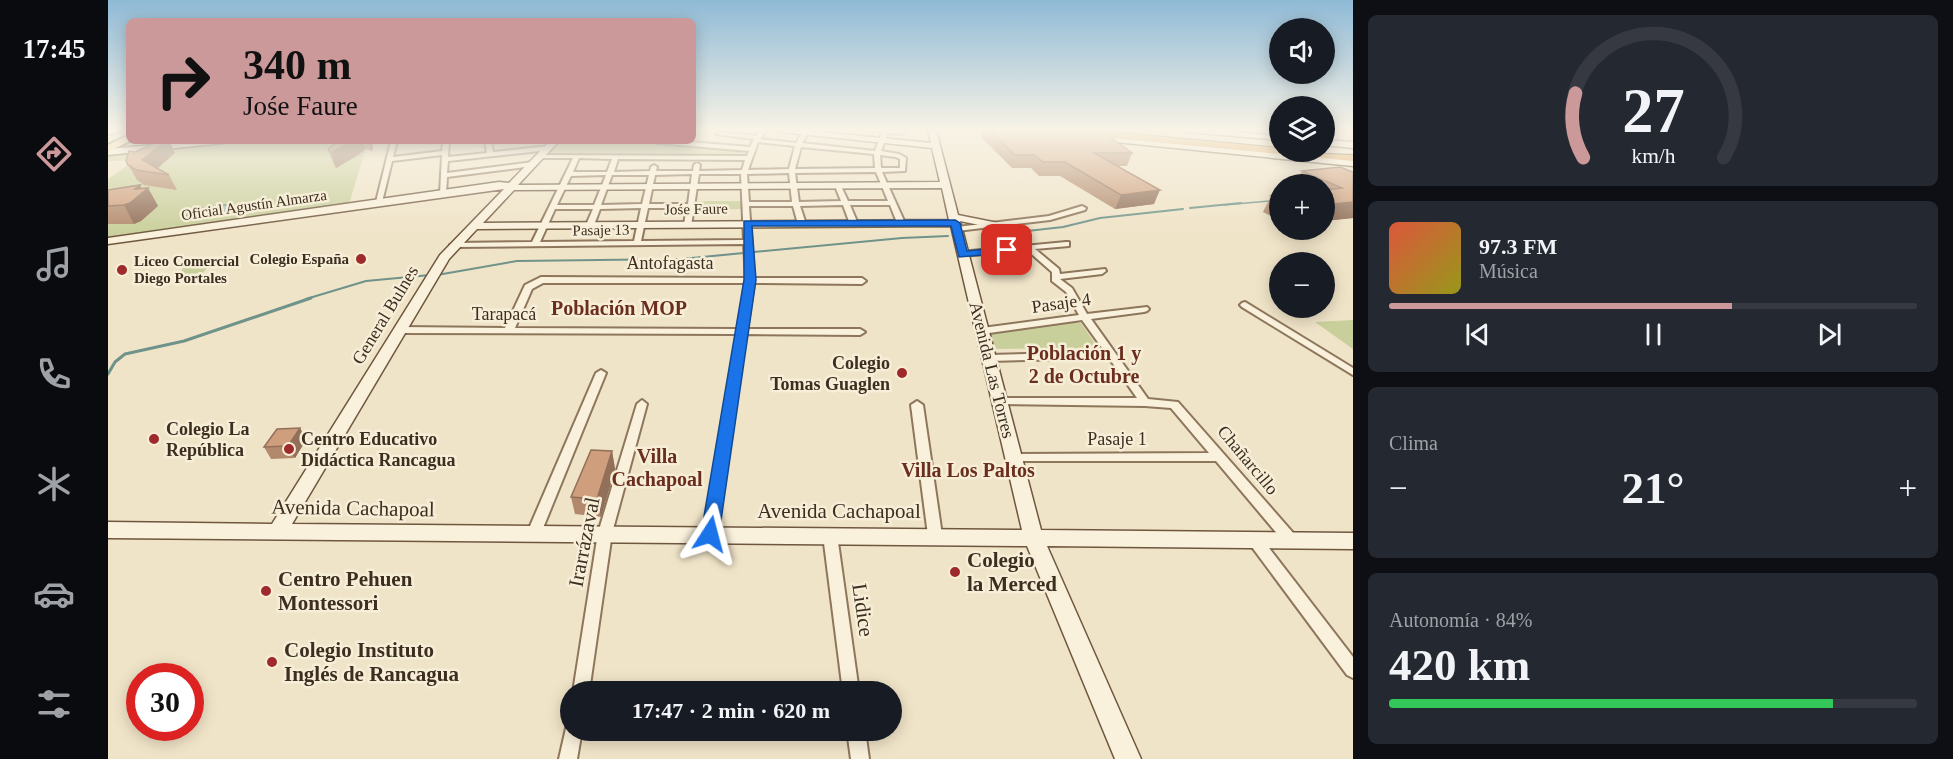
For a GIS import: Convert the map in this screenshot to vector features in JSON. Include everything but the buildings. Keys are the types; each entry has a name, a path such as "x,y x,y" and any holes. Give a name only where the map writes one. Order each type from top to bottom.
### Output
{"street":[{"path":"379,202 388,165"},
{"path":"443,194 445,165"},
{"path":"444,175 522,165"},
{"name":"General Bulnes","path":"277,532 432,275 454,245 532,165"},
{"path":"535,244 573,165"},
{"path":"590,225 612,165"},
{"path":"637,243 654,165"},
{"path":"688,224 697,165"},
{"path":"710,534 750,280 744,186 746,165"},
{"path":"792,165 796,204 802,224"},
{"path":"878,165 884,186 901,223"},
{"path":"569,174 903,170 903,165"},
{"name":"Avenida Las Torres","path":"940,165 1033,536 1128,759"},
{"name":"Oficial Agustín Almarza","path":"108,241 499,185 522,188 945,185"},
{"path":"838,186 854,224"},
{"path":"745,204 891,203"},
{"path":"553,207 690,206"},
{"path":"956,227 1050,218 1082,208"},
{"name":"Jośe Faure","path":"472,226 901,223 956,227"},
{"path":"956,227 991,225"},
{"name":"Pasaje 13","path":"454,245 748,242"},
{"path":"963,255 1066,244"},
{"path":"1029,248 1056,271 1059,284 1069,290 1083,316 1144,402"},
{"path":"1056,278 1102,271"},
{"name":"Antofagasta","path":"509,330 528,287 541,280 862,281"},
{"path":"1245,305 1353,372"},
{"name":"Pasaje 4","path":"982,331 1144,309"},
{"name":"Tarapacá","path":"400,330 860,332"},
{"path":"989,358 1111,355"},
{"path":"534,533 601,373"},
{"path":"1000,402 1144,402"},
{"name":"Chañarcillo","path":"1144,402 1170,404 1177,407 1290,539"},
{"name":"Irarrázaval","path":"583,681 605,532 642,404"},
{"path":"917,405 935,535"},
{"name":"Pasaje 1","path":"1014,458 1220,457"},
{"name":"Avenida Cachapoal","path":"108,530 605,532 1353,541"},
{"name":"Lidice","path":"830,535 850,681"},
{"path":"1254,539 1353,670"},
{"path":"568,759 571,741"},
{"path":"858,741 860,759"}],"green space":[{"path":"127,165 361,165 349,204 108,238 108,179"},
{"path":"691,201 745,201 746,209 690,210"},
{"path":"211,260 218,260 205,270 201,277 177,281 185,263 197,261 195,267 209,265"},
{"path":"1353,320 1353,349 1315,322"},
{"path":"1058,323 1081,323 1098,348 995,349 989,332"}],"water":[{"path":"233,204 230,212 185,219 190,210"}],"waterway":[{"path":"1224,205 1269,201"},
{"path":"1190,208 1241,203"},
{"path":"984,236 1063,227 1100,218 1183,209"},
{"path":"437,275 517,261 681,259 902,238 948,236"},
{"path":"306,299 366,281 430,275"},
{"path":"108,374 115,362 125,354 184,341 311,298"}],"place":[{"name":"Colegio España","path":"361,259"},
{"name":"Liceo Comercial Diego Portales","path":"122,270"},
{"name":"Colegio Tomas Guaglen","path":"902,373"},
{"name":"Colegio La República","path":"154,439"},
{"name":"Centro Educativo Didáctica Rancagua","path":"289,449"},
{"name":"Colegio la Merced","path":"955,572"},
{"name":"Centro Pehuen Montessori","path":"266,591"},
{"name":"Colegio Instituto Inglés de Rancagua","path":"272,662"}],"district":[{"name":"Población MOP","path":"619,308"},
{"name":"Población 1 y 2 de Octubre","path":"1084,364"},
{"name":"Villa Cachapoal","path":"657,468"},
{"name":"Villa Los Paltos","path":"968,470"}],"route":[{"path":"710,534 750,280 747,223 955,223 963,255 1007,250"}]}
